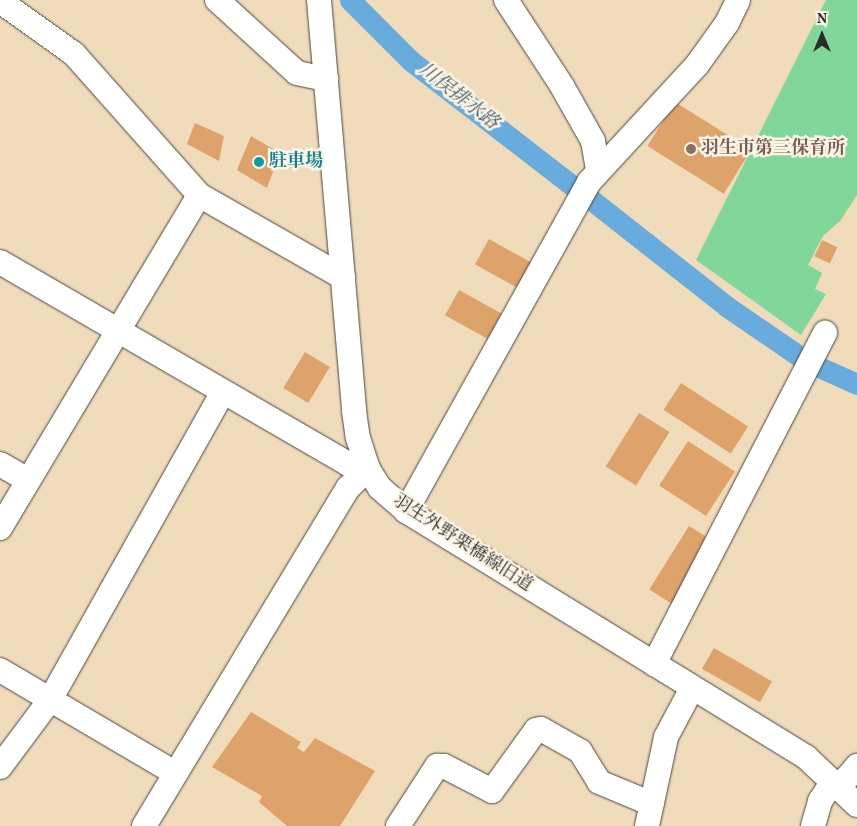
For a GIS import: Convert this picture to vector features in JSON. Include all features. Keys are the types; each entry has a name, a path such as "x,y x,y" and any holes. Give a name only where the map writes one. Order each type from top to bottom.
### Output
{"street":[{"path":"217,0 297,73 326,79"},
{"name":"羽生外野栗橋線旧道","path":"319,0 354,411 358,438 368,469 380,488 406,511 806,757 838,783 857,805"},
{"path":"506,0 562,86 593,141 589,183"},
{"path":"406,511 589,183 697,66 727,23 738,0"},
{"path":"0,1 74,54 199,195 342,277"},
{"path":"0,528 199,195"},
{"path":"0,262 222,393 348,464 368,469"},
{"path":"654,664 825,332"},
{"path":"0,767 50,700 222,393"},
{"path":"0,464 28,480"},
{"path":"144,826 348,488 368,469"},
{"path":"0,670 175,773"},
{"path":"398,826 437,766 444,766 478,787 492,792 536,730 542,729 580,751 599,782 649,815 666,737 692,688"},
{"path":"813,826 820,801 857,766"}],"green space":[{"path":"826,0 857,0 857,195 840,221 823,236 808,265 822,273 815,289 826,294 801,335 696,260"}],"building":[{"path":"675,102 751,150 724,194 647,146"},
{"path":"195,123 224,136 219,161 187,144"},
{"name":"駐車場","path":"251,136 280,153 267,188 237,170"},
{"path":"489,239 532,263 518,288 475,264"},
{"path":"822,240 837,247 830,263 814,256"},
{"path":"459,290 502,314 488,339 445,315"},
{"path":"305,352 330,367 308,403 283,388"},
{"path":"681,383 748,427 731,453 664,410"},
{"path":"639,413 670,432 636,486 606,466"},
{"path":"688,441 735,471 706,516 659,485"},
{"path":"689,526 711,540 671,603 649,590"},
{"path":"714,648 772,682 760,702 702,669"},
{"path":"251,712 301,742 297,748 304,752 315,738 375,771 340,826 287,826 259,802 262,796 212,767"}],"waterway":[{"name":"川俣排水路","path":"350,0 411,61 574,187"},
{"name":"川俣排水路","path":"589,198 726,306 802,358"},
{"name":"川俣排水路","path":"819,367 857,384"}],"place":[{"name":"羽生市第三保育所","path":"691,149"},
{"name":"駐車場","path":"259,162"}]}
